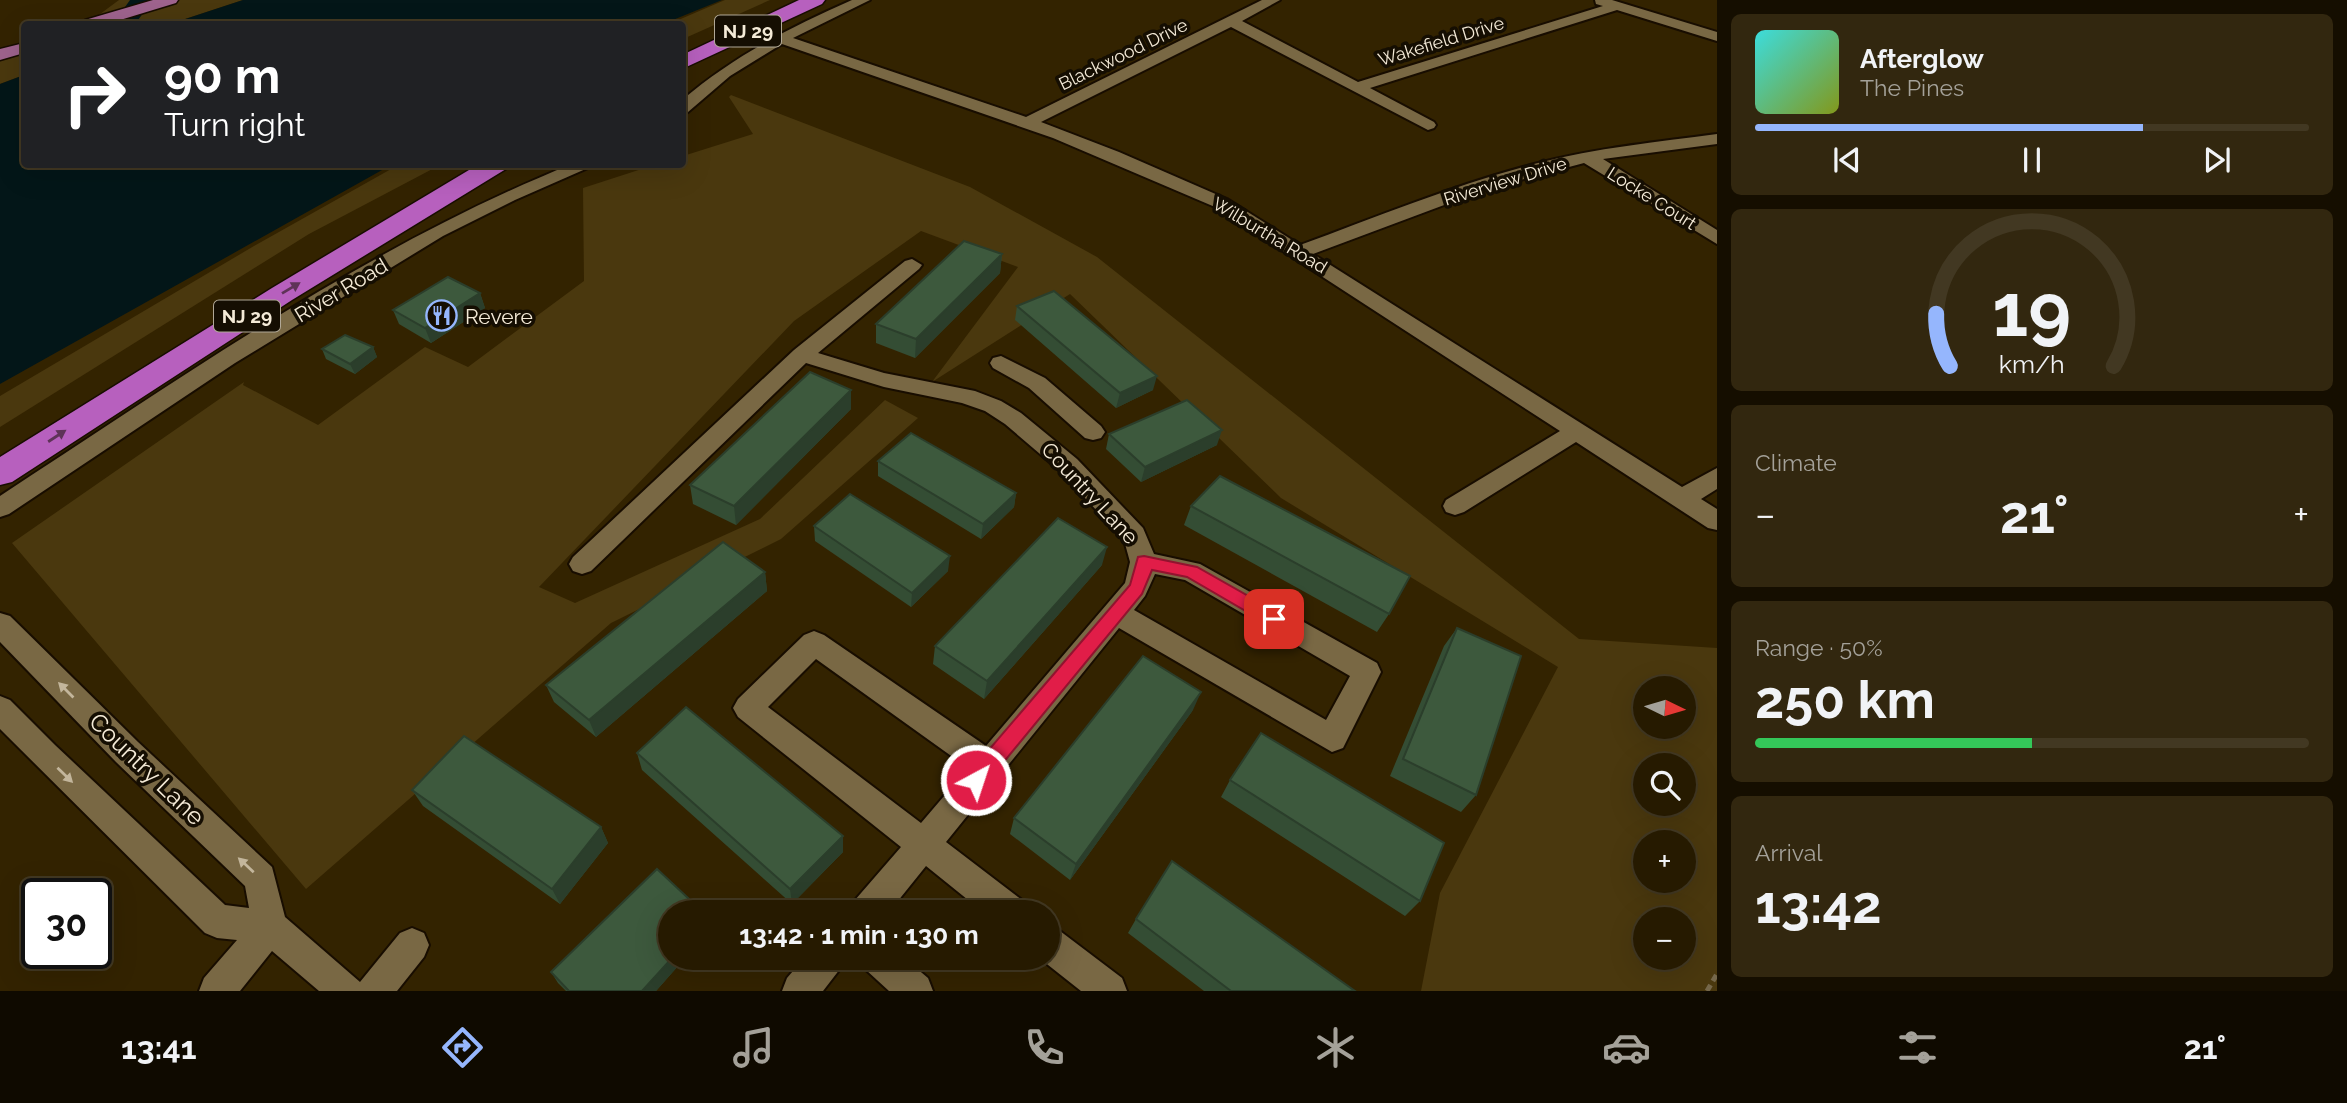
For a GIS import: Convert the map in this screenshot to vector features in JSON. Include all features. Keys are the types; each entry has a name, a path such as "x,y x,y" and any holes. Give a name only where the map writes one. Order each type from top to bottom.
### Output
{"highway":[{"name":"NJ 29","path":"686,48 790,0"},
{"name":"NJ 29","path":"686,61 815,0"},
{"name":"NJ 29","path":"0,445 228,301 455,168"},
{"name":"River Road","path":"0,473 271,301 490,168"}],"main road":[{"path":"102,21 170,0"},
{"path":"0,55 21,49"}],"street":[{"path":"686,106 736,63 779,38 863,0"},
{"name":"Blackwood Drive","path":"1027,123 1273,0"},
{"path":"1599,0 1717,37"},
{"name":"Wakefield Drive","path":"1357,87 1616,6"},
{"path":"1231,21 1428,125"},
{"name":"Wilburtha Road","path":"779,38 1027,123 1190,188 1254,222 1717,521"},
{"name":"Riverview Drive","path":"1300,252 1503,178 1587,157 1717,139"},
{"name":"Locke Court","path":"1587,157 1717,238"},
{"name":"River Road","path":"0,508 227,358 436,232 509,196 579,168"},
{"path":"582,564 802,355 912,265"},
{"name":"Country Lane","path":"802,355 884,380 967,397 991,405 1019,422 1037,451 1134,535 1144,562 1143,576 1136,589 877,900"},
{"path":"1001,363 1054,396 1093,432"},
{"path":"1019,422 1054,396"},
{"path":"1455,506 1577,431"},
{"path":"1682,499 1717,477"},
{"path":"1116,613 1332,739 1367,672 1191,571 1144,562"},
{"name":"Country Lane","path":"0,624 127,752 260,878 270,927"},
{"path":"989,765 814,643 748,708 995,900"},
{"path":"0,709 44,755 217,921 270,927 346,991"},
{"path":"217,991 270,927"},
{"path":"374,991 412,945"},
{"path":"1060,952 1109,991"},
{"path":"800,991 817,970"},
{"path":"892,970 915,991"}],"path":[{"path":"1707,991 1717,974"}],"shaded area":[{"path":"119,0 243,0 179,21 86,21 96,17"},
{"path":"243,0 722,0 670,21 179,21"},
{"path":"725,0 770,0 686,38 686,21 676,21"},
{"path":"21,48 21,76 0,84 0,55"},
{"path":"21,76 21,168 386,168 0,384 0,84"},
{"path":"731,95 970,187 1097,257 1579,639 1717,648 1717,991 1421,991 1440,893 1558,667 1281,498 1070,294 932,382 1018,267 921,231 794,321 539,587 575,603 760,519 885,400 918,418 781,539 611,623 306,889 12,543 244,382 243,385 318,425 425,347 468,367 584,281 583,188 645,168 686,168 686,155 753,134 729,97"},
{"path":"393,168 434,168 309,234 0,427 0,396 254,246"}],"building":[{"path":"964,241 1002,254 916,339 876,324"},
{"path":"448,277 480,293 425,328 393,310"},
{"path":"1054,291 1157,376 1120,393 1017,306"},
{"path":"345,335 373,347 350,364 322,349"},
{"path":"810,372 851,390 734,506 690,485"},
{"path":"1187,400 1222,430 1145,467 1109,434"},
{"path":"911,433 1016,493 983,524 878,461"},
{"path":"1220,476 1410,576 1389,614 1191,506"},
{"path":"850,494 950,556 912,593 814,526"},
{"path":"1058,518 1107,547 987,681 935,646"},
{"path":"723,542 765,572 589,720 546,685"},
{"path":"1457,628 1521,656 1476,795 1403,759"},
{"path":"1143,656 1201,692 1076,864 1014,818"},
{"path":"686,707 843,836 790,889 637,753"},
{"path":"1261,733 1444,843 1420,901 1230,780"},
{"path":"464,736 601,827 552,889 412,790"},
{"path":"1172,861 1355,991 1231,991 1136,919"},
{"path":"657,869 690,900 658,900 658,970 661,970 642,991 569,991 551,972"}],"waterway":[{"path":"126,21 142,0"}],"place":[{"name":"Revere","path":"442,316"}],"route":[{"path":"976,780 1136,589 1143,576 1144,562 1191,571 1274,619"}]}
